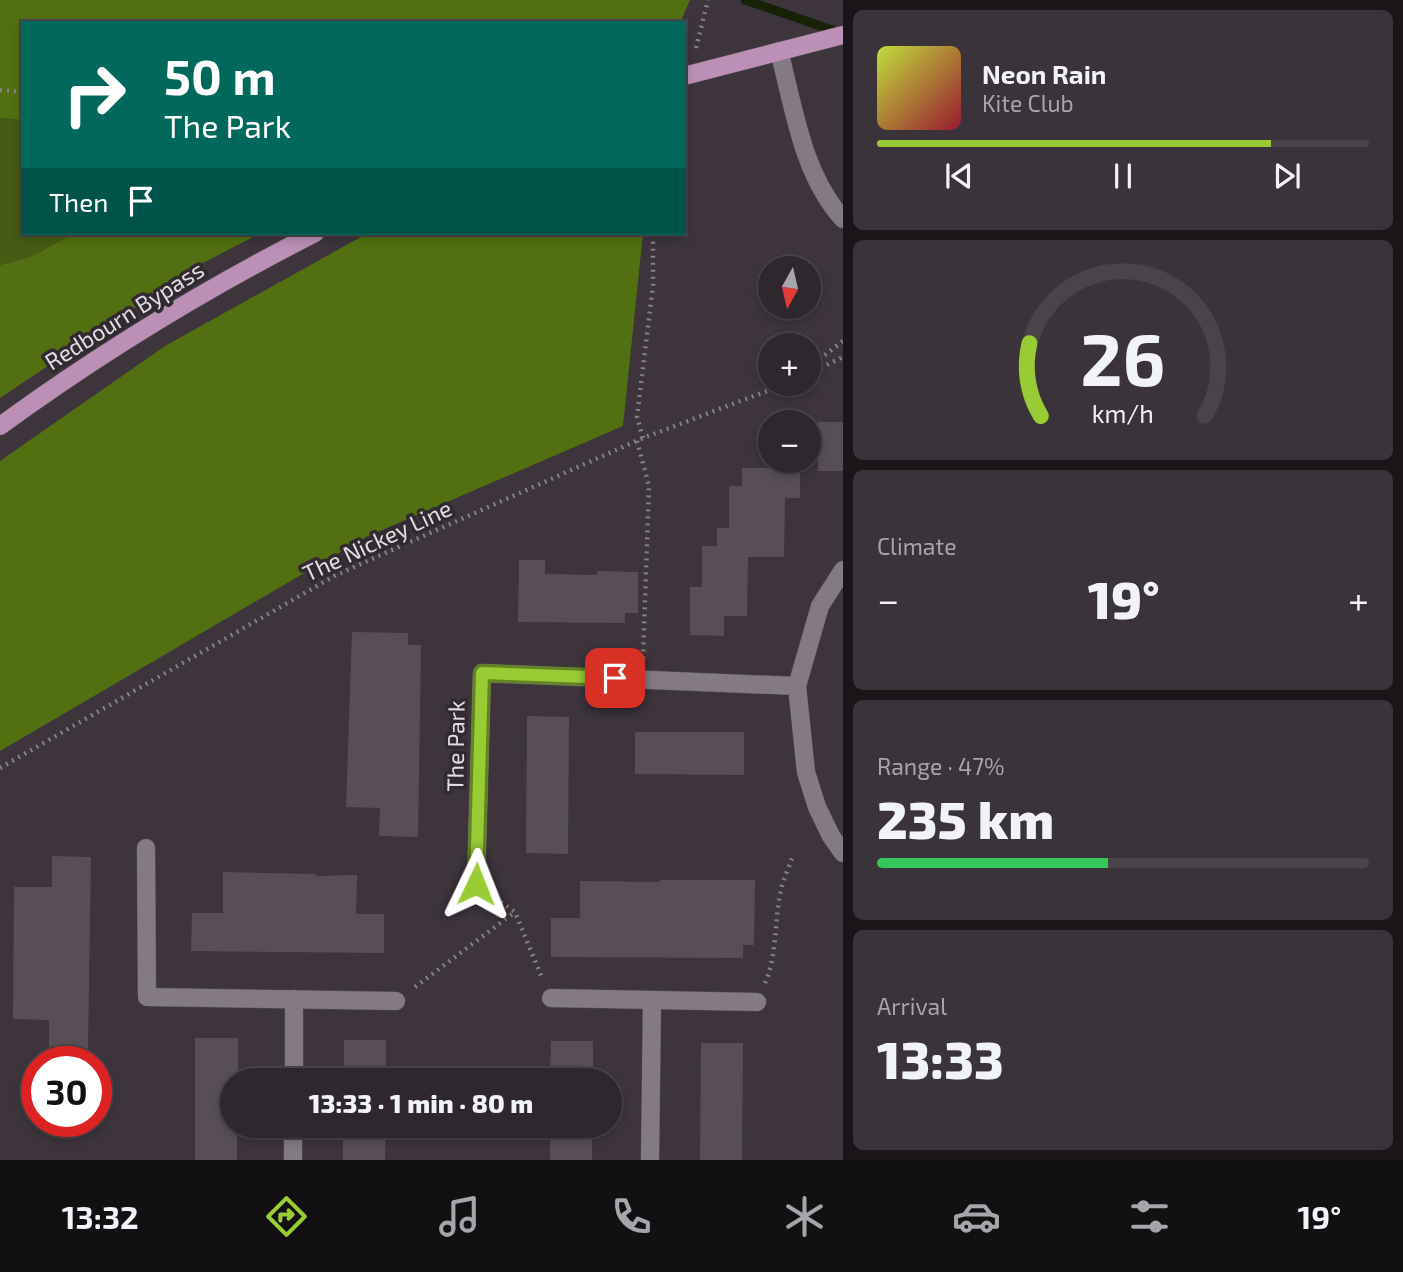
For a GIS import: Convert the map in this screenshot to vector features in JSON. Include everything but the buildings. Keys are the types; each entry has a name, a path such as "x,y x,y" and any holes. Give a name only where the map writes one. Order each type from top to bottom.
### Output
{"main road":[{"path":"687,75 836,37"},
{"name":"Redbourn Bypass","path":"0,426 62,381 243,270 311,235"}],"street":[{"path":"779,51 817,183 843,219"},
{"path":"843,570 820,606 797,687 806,772 817,807 843,853"},
{"name":"The Park","path":"476,884 482,673 642,678 797,687"},
{"path":"146,848 146,996 396,1001"},
{"path":"551,998 757,1002"},
{"path":"293,1068 294,999"},
{"path":"650,1160 653,1001"},
{"path":"293,1138 293,1160"}],"path":[{"path":"687,75 708,1"},
{"path":"0,90 21,92"},
{"path":"643,438 637,417 653,285 653,235"},
{"path":"821,358 843,341"},
{"path":"821,368 843,357"},
{"name":"The Nickey Line","path":"0,768 336,575 643,438 758,394"},
{"path":"637,441 649,486 642,678"},
{"path":"757,1002 769,974 781,889 792,858"},
{"path":"476,884 515,912 551,998"},
{"path":"396,1001 515,912"}],"green space":[{"path":"0,0 690,0 681,21 21,21 21,120 0,118"},
{"path":"0,118 21,120 21,235 70,235 33,256 0,265"},
{"path":"70,235 257,235 197,266 0,398 0,265 33,256"},
{"path":"364,235 643,235 623,426 366,537 0,751 0,461 165,346"}],"waterway":[{"path":"745,0 841,33"}],"route":[{"path":"476,884 482,673 615,678"}]}
